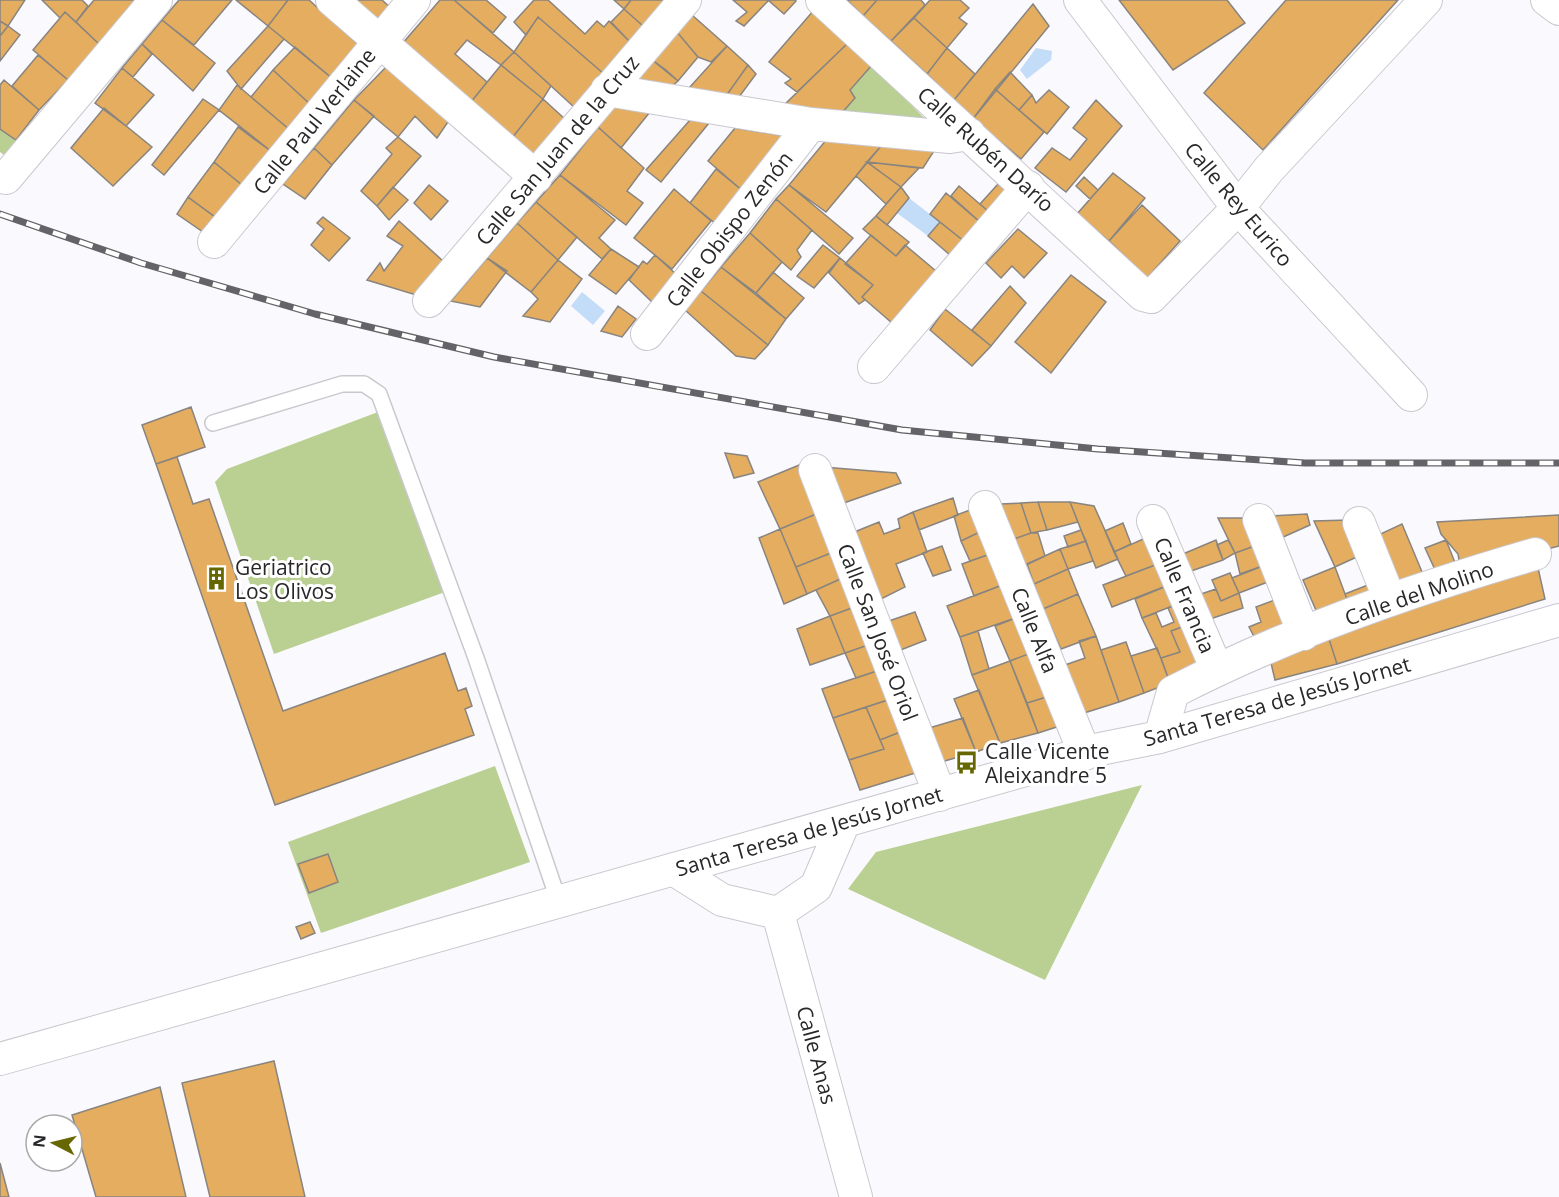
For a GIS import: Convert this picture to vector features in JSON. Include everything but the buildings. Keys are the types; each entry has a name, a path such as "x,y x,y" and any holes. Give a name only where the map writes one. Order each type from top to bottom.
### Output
{"street":[{"path":"6,178 156,0"},
{"path":"332,0 536,177"},
{"name":"Calle Paul Verlaine","path":"214,242 414,0"},
{"name":"Calle San Juan de la Cruz","path":"429,301 685,0"},
{"name":"Calle Rubén Darío","path":"822,0 1143,295 1151,297 1164,287 1238,208"},
{"name":"Calle Rey Eurico","path":"1080,0 1238,208 1412,396"},
{"path":"1238,208 1269,169 1426,0"},
{"path":"1547,0 1559,9"},
{"path":"607,90 811,124 950,137 969,134"},
{"name":"Calle Obispo Zenón","path":"647,334 811,124"},
{"path":"874,367 1028,187"},
{"name":"Calle San José Oriol","path":"815,470 940,795"},
{"name":"Calle Alfa","path":"985,507 1085,754"},
{"path":"1259,520 1304,634"},
{"name":"Calle Francia","path":"1153,521 1216,670"},
{"path":"1359,523 1390,600"},
{"name":"Calle del Molino","path":"1160,736 1173,692 1216,670 1390,600 1534,554"},
{"name":"Santa Teresa de Jesús Jornet","path":"0,1059 1085,754 1160,736 1559,620"},
{"path":"673,869 722,900 778,913 816,887 844,822"},
{"name":"Calle Anas","path":"778,913 856,1197"}],"lane":[{"path":"213,423 342,384 364,384 379,394 476,658 559,902"}],"green space":[{"path":"872,65 928,122 841,114 855,98 850,90"},
{"path":"0,129 16,140 4,155 0,152"},
{"path":"378,412 445,592 274,654 215,482 227,469"},
{"path":"495,766 530,862 321,933 288,842"},
{"path":"1142,785 1045,980 848,889 876,852"}],"water":[{"path":"1036,48 1052,51 1051,60 1027,79 1020,70"},
{"path":"909,198 940,222 928,236 897,213"},
{"path":"582,292 605,311 593,325 571,306"}],"railway":[{"path":"0,214 141,263 315,314 494,357 902,430 1098,449 1305,463 1559,463"}],"place":[{"name":"Geriatrico Los Olivos","path":"217,579"},
{"name":"Calle Vicente Aleixandre 5","path":"967,763"}]}
